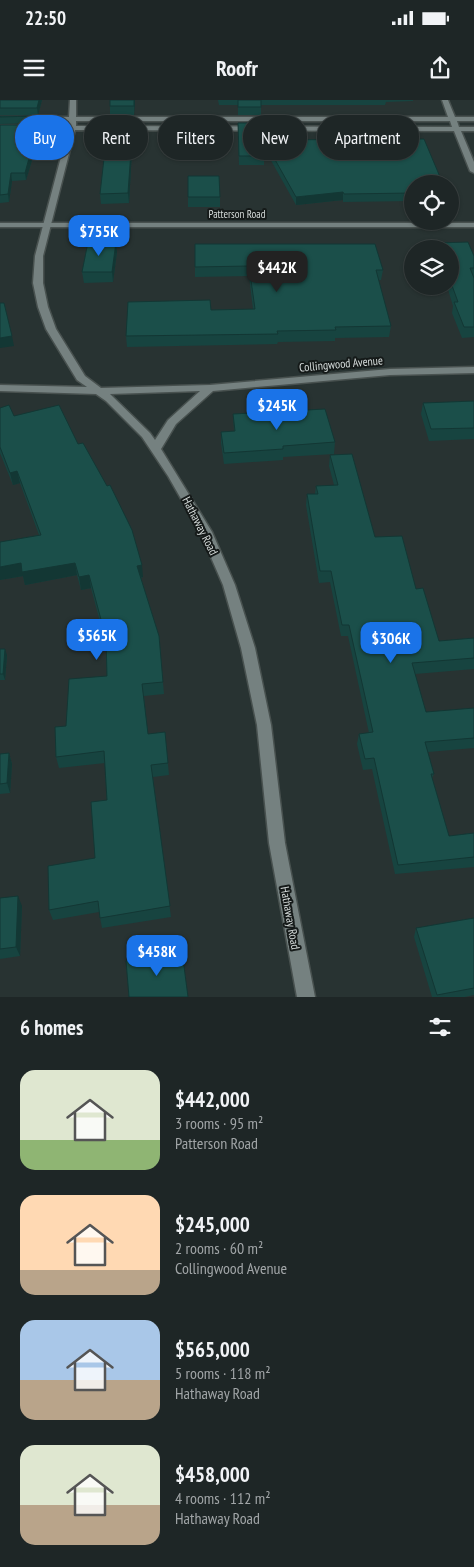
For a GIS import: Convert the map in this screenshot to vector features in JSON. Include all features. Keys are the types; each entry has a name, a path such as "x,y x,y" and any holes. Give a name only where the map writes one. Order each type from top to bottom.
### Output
{"street":[{"name":"Hathaway Road","path":"72,115 73,100"},
{"path":"445,100 459,130 474,171"},
{"path":"74,124 474,119"},
{"path":"0,120 15,121"},
{"path":"74,124 474,130"},
{"path":"0,128 15,127"},
{"name":"Hathaway Road","path":"63,160 39,256 38,283 42,307 51,329 80,378 116,405 146,435 156,448 206,532 229,585 248,648 264,725 277,842 306,997"},
{"name":"Patterson Road","path":"0,225 474,225"},
{"name":"Collingwood Avenue","path":"0,388 96,391 210,388 390,372 474,370"},
{"path":"156,448 172,422 210,388"}],"building":[{"path":"0,100 39,100 37,108 0,108"},
{"path":"110,100 134,100 134,106 110,106"},
{"path":"238,100 261,100 261,107 238,107"},
{"path":"238,123 243,123 243,156 239,156"},
{"path":"0,125 15,125 15,160 29,160 25,173 11,173 8,194 0,195"},
{"path":"419,139 424,139 439,175 404,175 404,193 344,194 343,192 296,197 275,160 307,160 307,140 317,140 317,160 419,160"},
{"path":"104,160 130,160 128,193 100,194"},
{"path":"188,176 219,176 220,197 188,197"},
{"path":"88,242 116,242 112,272 82,272"},
{"path":"459,242 468,242 474,256 474,268 470,268 474,278 474,327 464,327 454,302 458,302 455,295 459,295"},
{"path":"195,244 375,244 383,270 376,270 391,326 335,327 336,330 277,331 278,334 126,336 128,302 210,300 211,310 255,309 249,266 195,267"},
{"path":"0,303 4,303 12,336 0,338"},
{"path":"474,401 474,428 431,429 423,403"},
{"path":"9,405 14,416 59,405 78,444 83,443 107,486 110,485 132,530 142,565 137,566 159,636 163,682 142,684 148,734 165,732 168,763 151,765 170,906 100,918 98,901 49,910 48,866 95,858 91,802 107,800 104,751 56,757 55,727 66,726 69,679 107,676 106,638 89,575 79,577 75,563 22,572 21,563 0,567 0,542 41,535 17,471 10,473 0,447 0,408"},
{"path":"325,409 335,442 283,446 283,449 224,453 221,432 235,431 233,414"},
{"path":"352,454 375,537 402,536 416,589 423,588 439,641 474,638 474,658 412,663 426,712 474,708 474,738 425,742 434,774 431,774 449,836 474,833 474,857 398,865 374,758 365,759 359,734 373,732 349,625 342,625 331,571 320,571 307,494 318,494 316,486 338,485 330,455"},
{"path":"0,649 5,649 3,674 0,674"},
{"path":"9,753 7,783 0,784 0,754"},
{"path":"18,896 16,947 0,949 0,898"},
{"path":"474,918 474,988 437,995 416,928"},
{"path":"182,951 188,997 129,997 126,961"}]}
